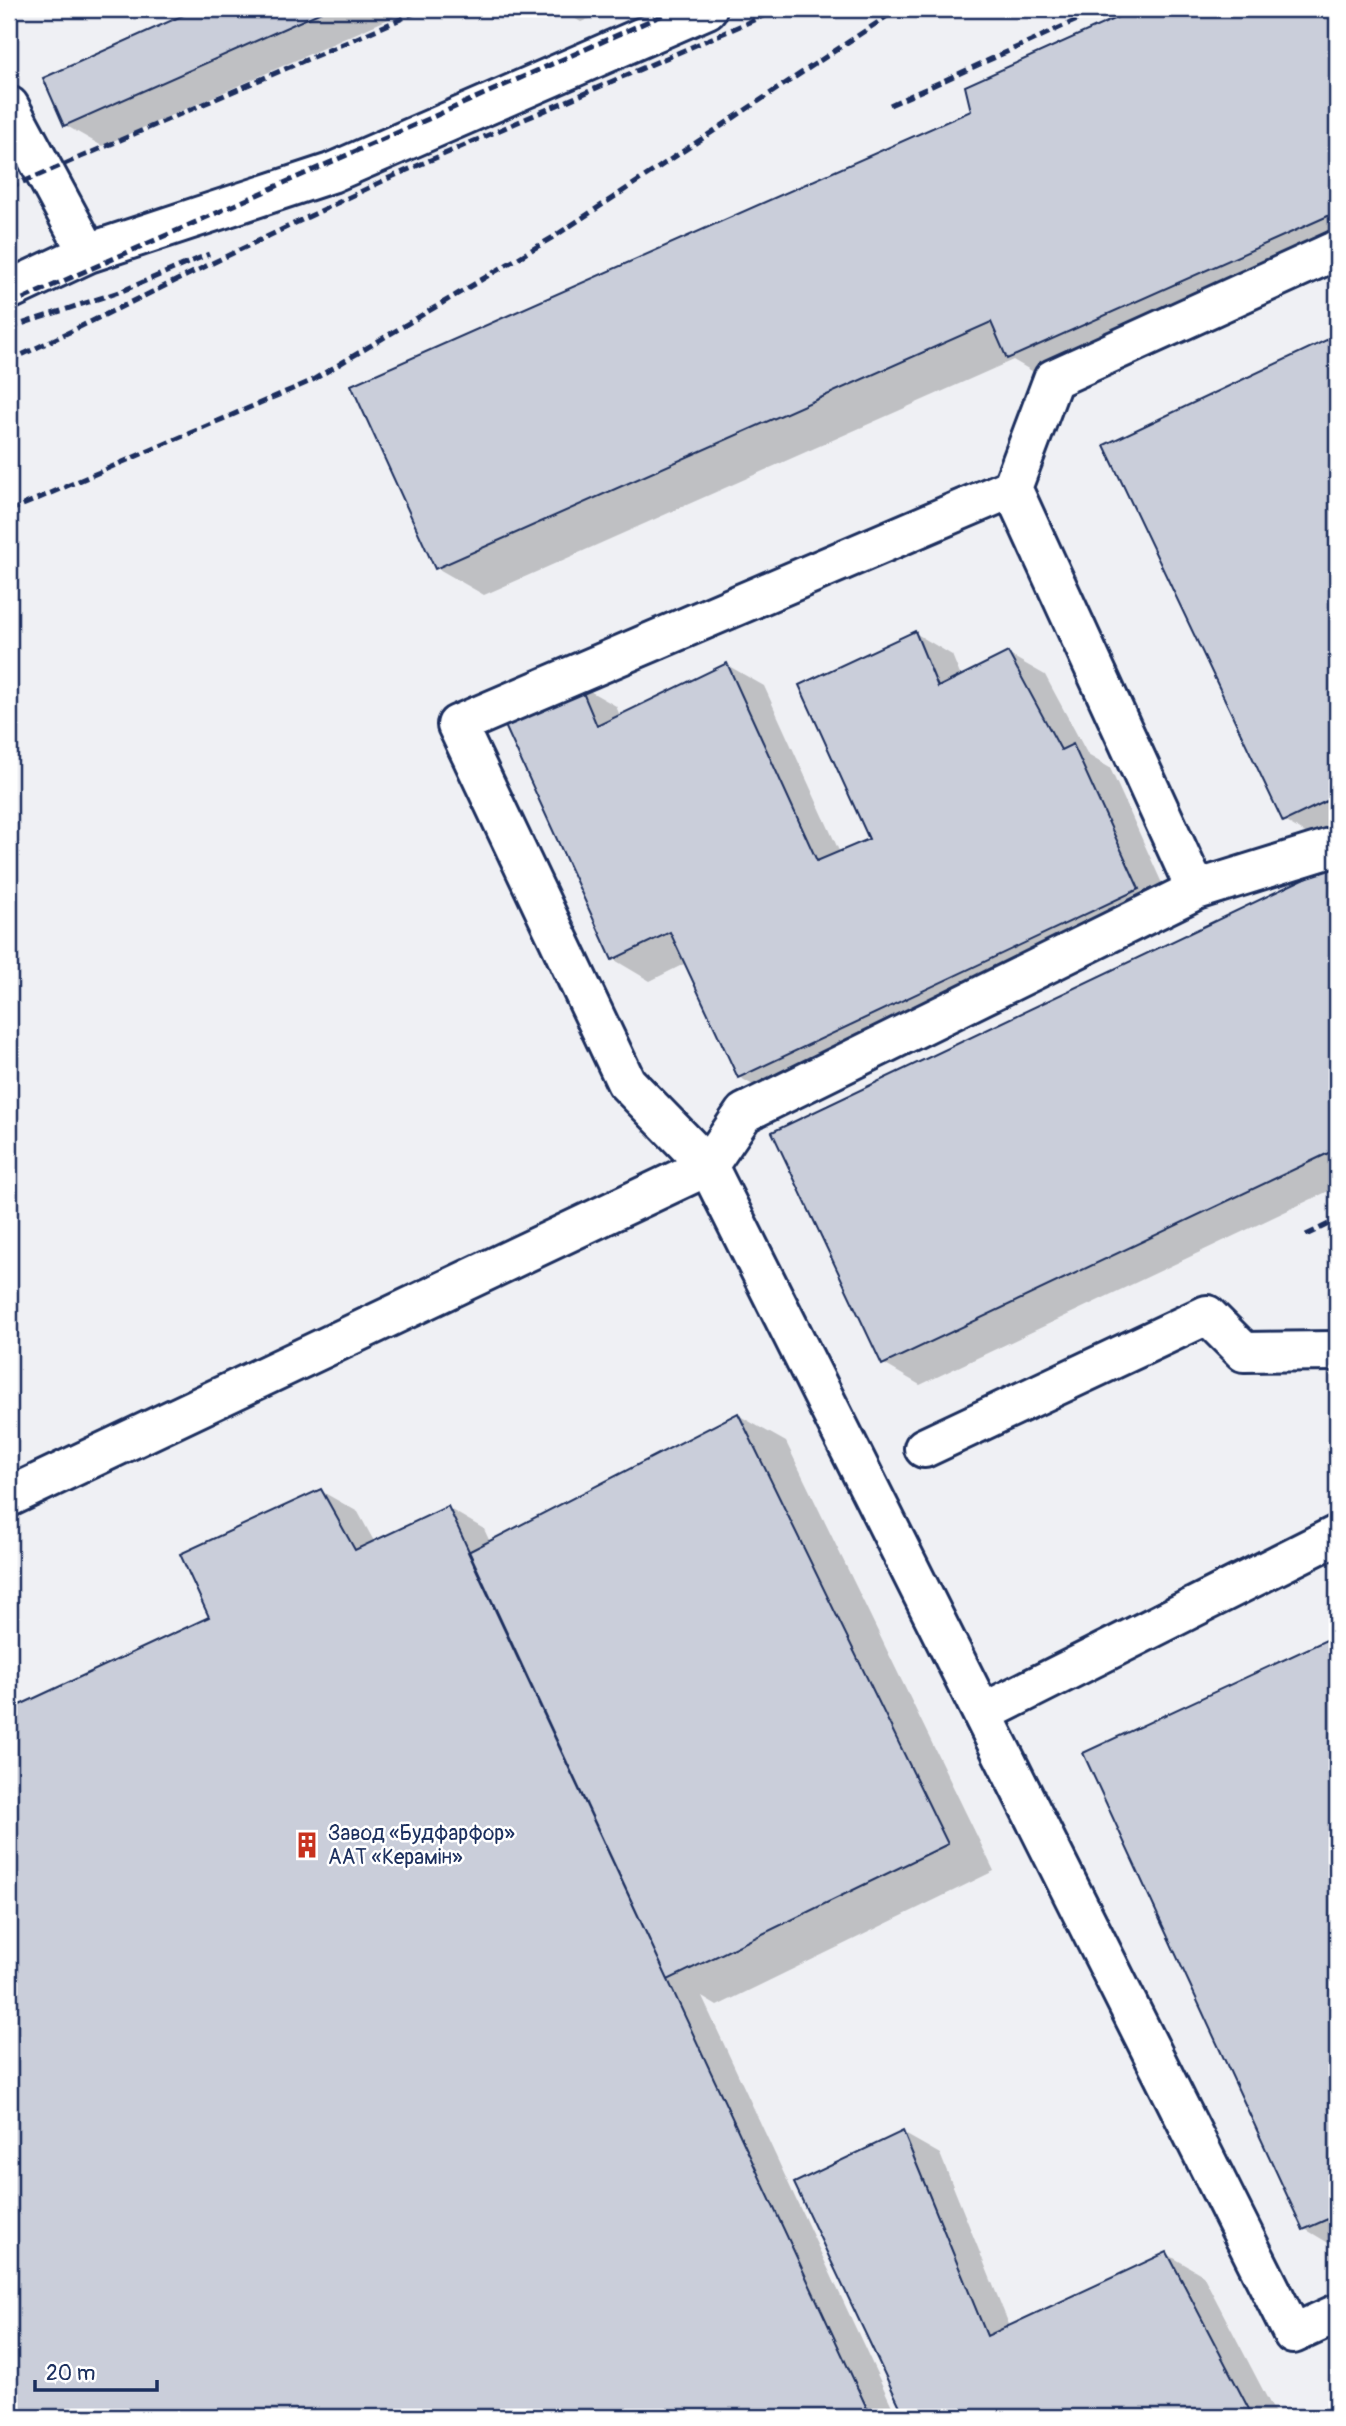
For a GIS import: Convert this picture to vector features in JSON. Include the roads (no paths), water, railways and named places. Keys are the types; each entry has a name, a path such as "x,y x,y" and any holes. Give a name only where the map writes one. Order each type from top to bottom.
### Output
{"lane":[{"path":"9,290 88,253 331,173 707,9"},
{"path":"9,106 88,253"},
{"path":"1196,890 1012,488 1053,379 1337,250"},
{"path":"1012,488 457,725 626,1082 708,1166 1293,2334 1337,2314"},
{"path":"9,1497 708,1166 744,1113 1196,890 1337,846"},
{"path":"924,1448 1207,1315 1244,1352 1337,1351"},
{"path":"983,1713 1337,1535"}],"railway":[{"path":"9,188 424,9"},
{"path":"9,305 676,9"},
{"path":"9,361 389,178 779,9"},
{"path":"9,511 311,381 555,236 898,9"},
{"path":"890,105 1101,9"},
{"path":"9,328 122,291 209,254"},
{"path":"1306,1235 1337,1220"},
{"path":"1333,1278 1337,1276"}],"place":[{"name":"Завод «Будфарфор» ААТ «Керамін»","path":"307,1845"}]}
